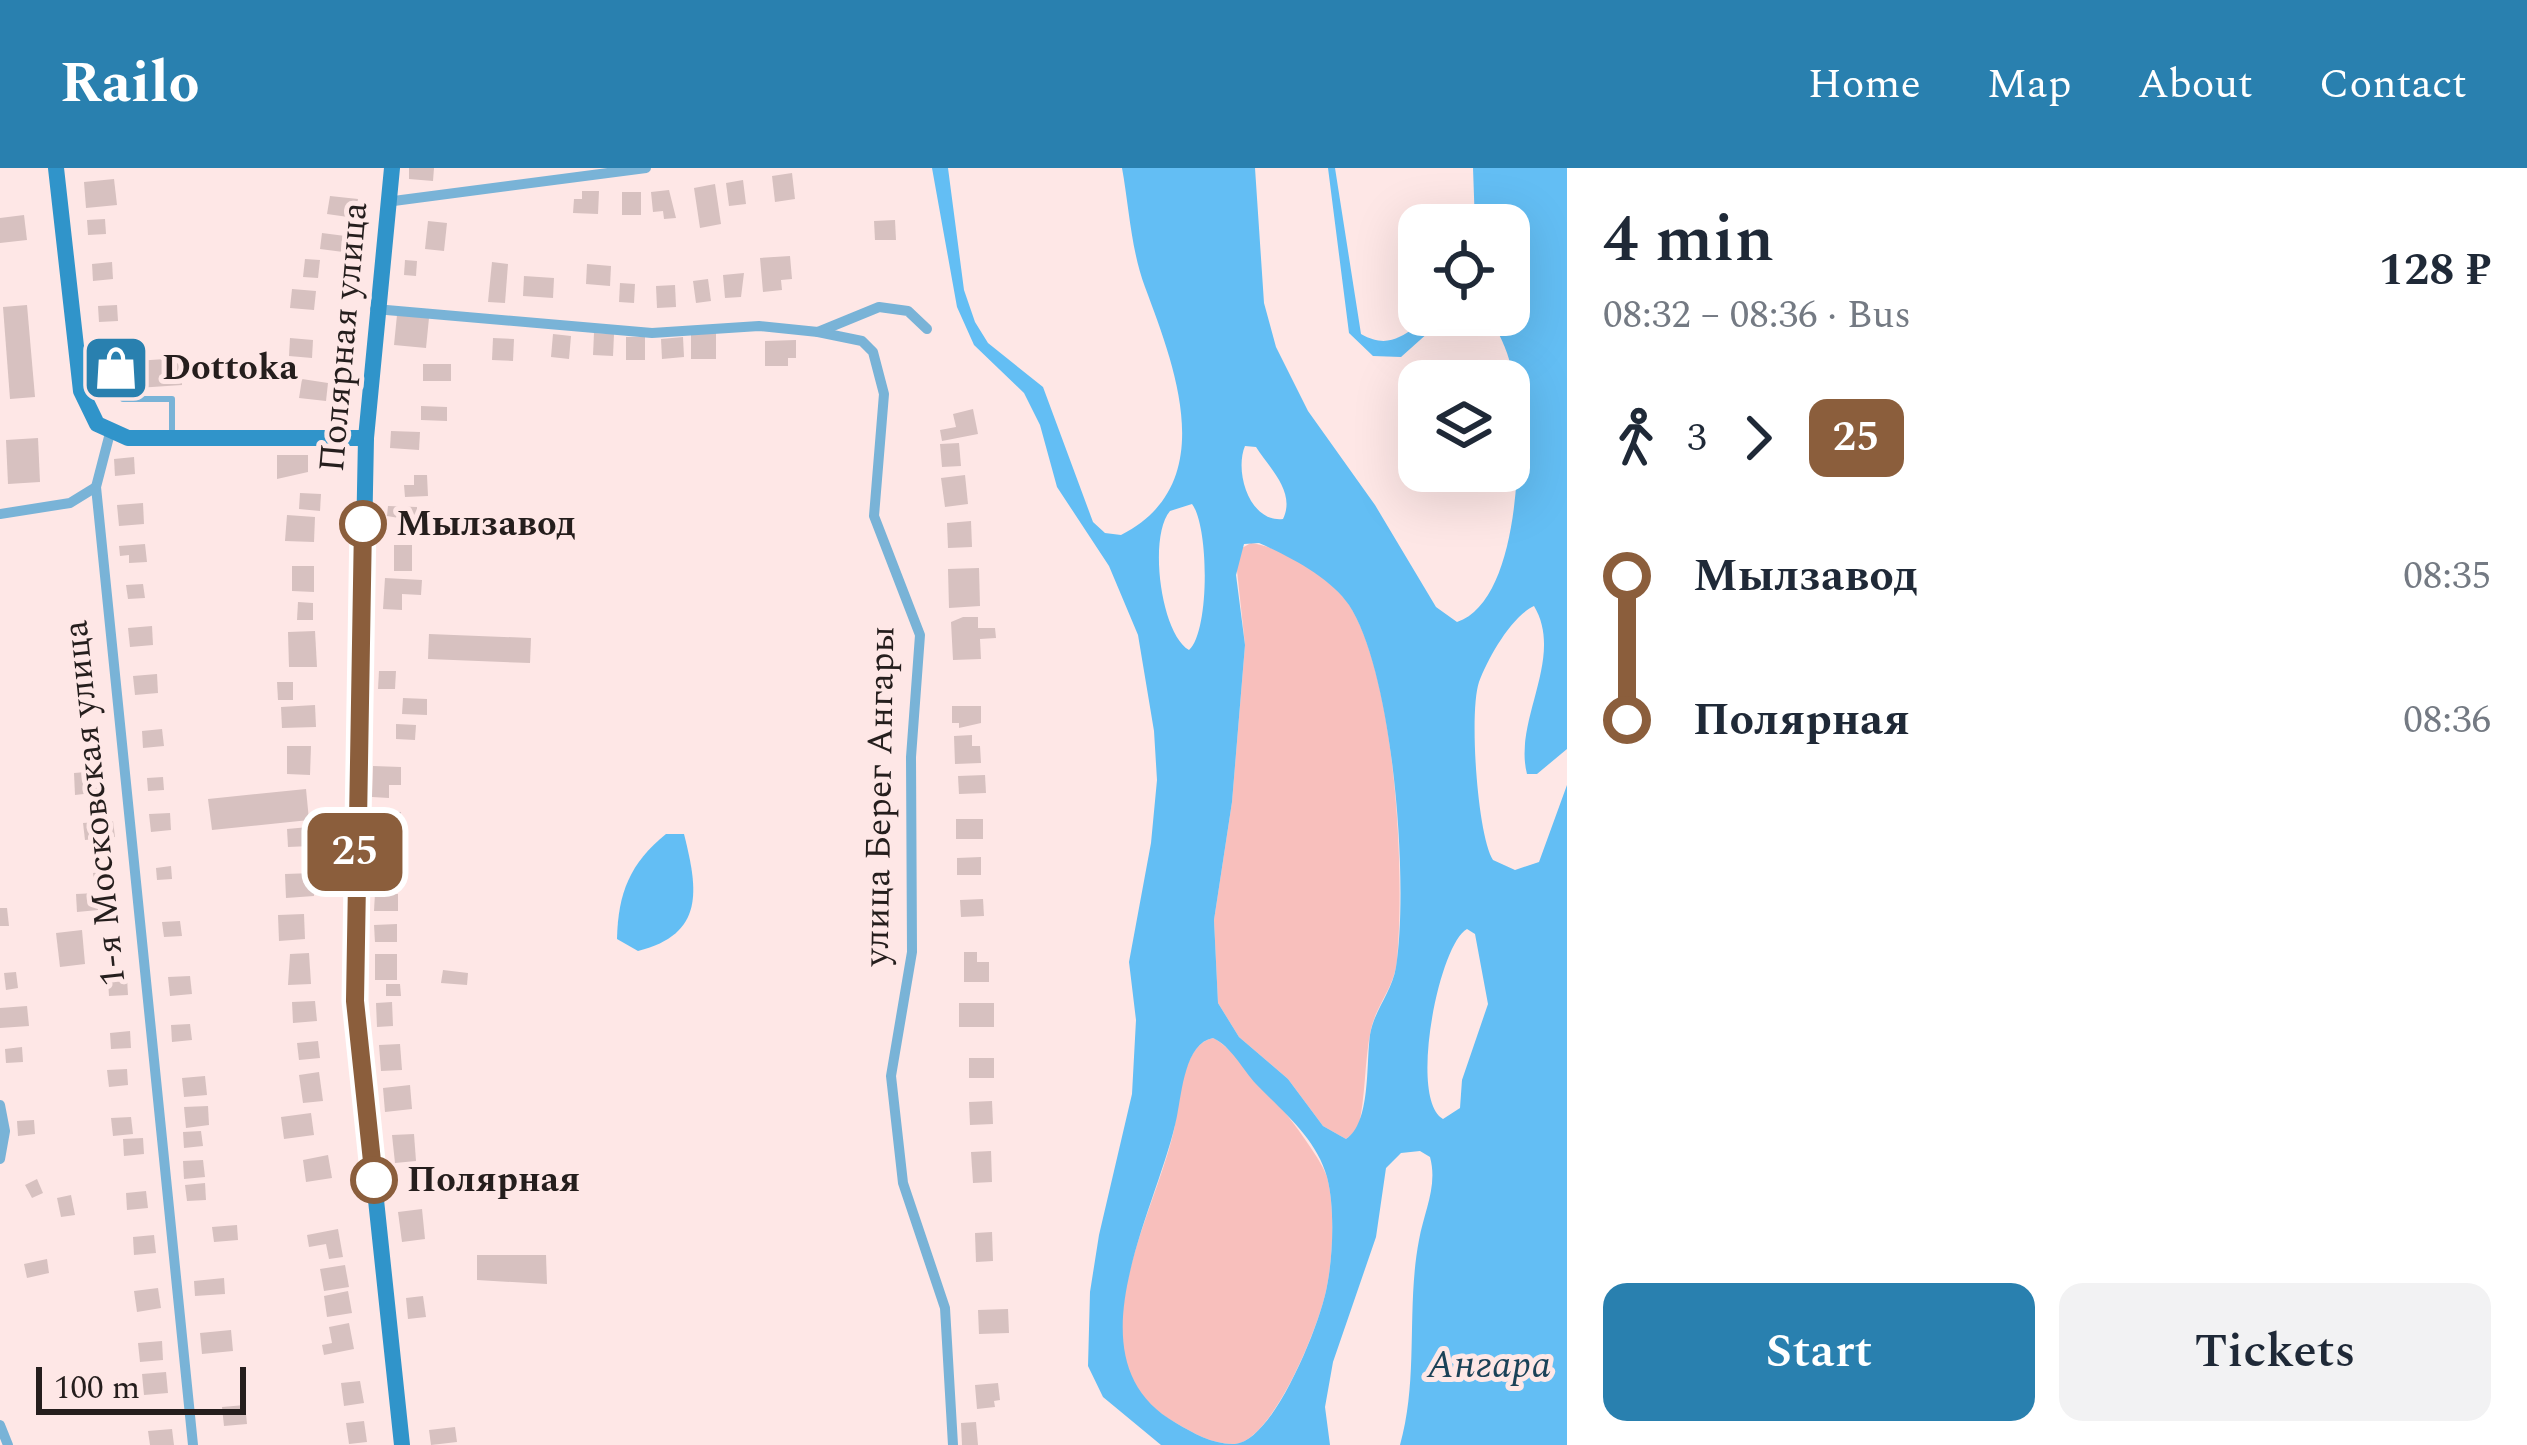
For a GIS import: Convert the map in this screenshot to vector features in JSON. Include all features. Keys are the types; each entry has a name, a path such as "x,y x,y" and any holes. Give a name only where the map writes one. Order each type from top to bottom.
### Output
{"main road":[{"path":"56,168 81,392 87,410 110,433 172,438 366,438"},
{"name":"Полярная улица","path":"392,168 366,438 355,1001 402,1445"}],"street":[{"path":"386,202 646,168"},
{"path":"375,309 652,333 759,326 818,332 878,307 908,311 927,329"},
{"name":"улица Берег Ангары","path":"818,332 862,341 877,363 884,394 874,517 920,634 911,758 912,952 891,1076 903,1183 945,1308 953,1445"},
{"name":"1-я Московская улица","path":"110,433 96,487 193,1445"},
{"path":"0,514 70,503 96,487"},
{"path":"0,1106 5,1131 0,1160"},
{"path":"0,1425 8,1445"}],"lane":[{"path":"123,399 172,399 172,438"}],"shaded area":[{"path":"1251,543 1306,566 1350,606 1366,639 1387,728 1398,830 1397,960 1371,1029 1358,1129 1346,1139 1323,1126 1288,1079 1239,1037 1218,1003 1214,920 1232,802 1245,645 1236,561 1240,549"},
{"path":"1213,1038 1258,1079 1309,1145 1327,1177 1332,1217 1327,1286 1305,1351 1265,1423 1250,1438 1235,1444 1189,1431 1143,1396 1126,1363 1122,1325 1127,1284 1165,1161 1189,1061 1203,1042"}],"water":[{"name":"Ангара","path":"932,168 948,168 964,290 975,322 988,343 1043,387 1093,522 1105,533 1121,535 1152,513 1171,486 1181,455 1182,421 1168,351 1136,258 1122,168 1255,168 1264,303 1276,347 1308,411 1375,505 1436,607 1457,622 1479,607 1496,581 1515,492 1530,492 1530,360 1509,360 1500,336 1530,336 1530,204 1474,204 1473,168 1567,168 1567,749 1537,774 1527,774 1527,732 1544,647 1534,606 1509,629 1479,682 1475,744 1487,846 1493,860 1515,870 1539,862 1567,785 1567,1445 1400,1445 1409,1394 1415,1266 1432,1178 1430,1157 1420,1151 1401,1153 1386,1168 1376,1237 1333,1362 1325,1407 1330,1445 1161,1445 1103,1397 1088,1366 1090,1292 1132,1094 1136,1020 1129,962 1151,843 1157,780 1154,731 1138,635 1109,566 1057,487 1040,425 1024,393 974,345 957,307","holes":["1245,446 1256,447 1284,490 1283,519 1262,513 1248,494 1242,469","1192,504 1202,533 1205,578 1201,622 1189,650 1171,625 1159,562 1163,524 1170,511","1259,543 1321,577 1349,605 1377,679 1387,728 1399,835 1400,931 1391,985 1372,1026 1360,1120 1346,1139 1323,1126 1288,1079 1239,1037 1218,1003 1214,920 1232,802 1245,645 1236,575 1244,544","1467,929 1475,934 1488,1004 1462,1080 1460,1108 1443,1119 1433,1106 1428,1054 1438,990 1456,941","1213,1038 1231,1052 1298,1126 1322,1163 1331,1202 1327,1286 1306,1351 1265,1423 1250,1438 1235,1444 1189,1431 1143,1395 1127,1361 1123,1322 1128,1280 1167,1153 1186,1070 1204,1042"]},
{"path":"1328,168 1335,168 1361,334 1387,341 1424,336 1401,357 1373,356 1349,333"},
{"path":"666,834 684,834 692,874 691,907 675,933 638,951 617,939 620,907 635,868"}],"building":[{"path":"409,168 434,168 433,181 409,179"},
{"path":"792,173 795,199 775,202 772,176"},
{"path":"114,179 117,205 86,208 84,182"},
{"path":"743,180 746,204 729,206 726,183"},
{"path":"715,184 721,224 700,228 694,188"},
{"path":"669,190 676,218 664,219 663,211 653,212 651,192"},
{"path":"582,191 599,191 598,214 573,213 574,199 582,199"},
{"path":"622,192 641,192 641,215 622,215"},
{"path":"330,196 358,199 355,218 327,214"},
{"path":"24,215 27,240 0,243 0,218"},
{"path":"105,219 106,234 88,235 87,220"},
{"path":"895,220 896,240 875,240 874,221"},
{"path":"428,221 447,223 444,251 425,249"},
{"path":"322,233 353,237 351,253 320,249"},
{"path":"790,256 792,279 781,280 782,290 763,292 760,258"},
{"path":"305,259 320,260 318,278 303,277"},
{"path":"405,260 417,261 416,276 404,275"},
{"path":"112,262 113,279 93,281 92,264"},
{"path":"492,262 508,264 505,303 488,302"},
{"path":"587,264 611,266 610,286 586,284"},
{"path":"744,273 741,297 725,298 723,275"},
{"path":"524,276 554,278 553,298 523,296"},
{"path":"708,279 711,301 696,303 693,281"},
{"path":"620,283 635,284 634,303 619,302"},
{"path":"675,285 676,307 657,308 656,286"},
{"path":"292,289 316,291 314,310 290,308"},
{"path":"27,305 35,397 10,399 3,307"},
{"path":"117,305 118,321 99,322 98,306"},
{"path":"397,315 429,318 426,348 394,345"},
{"path":"691,331 716,331 716,359 691,359"},
{"path":"594,333 614,334 613,356 593,355"},
{"path":"553,334 571,336 569,359 551,357"},
{"path":"626,337 645,337 645,360 626,360"},
{"path":"683,337 684,357 662,359 661,339"},
{"path":"290,338 313,340 312,358 289,356"},
{"path":"493,338 514,339 513,361 492,360"},
{"path":"796,340 796,358 788,358 788,366 765,366 765,341"},
{"path":"180,358 182,385 107,390 106,363"},
{"path":"423,364 451,364 451,381 423,381"},
{"path":"302,379 328,383 326,401 299,398"},
{"path":"421,406 447,407 447,421 421,420"},
{"path":"973,409 978,434 942,441 940,430 956,427 953,414"},
{"path":"391,431 420,432 419,450 390,448"},
{"path":"38,438 40,482 8,484 6,440"},
{"path":"959,443 961,466 942,467 940,444"},
{"path":"277,455 308,455 308,472 277,479"},
{"path":"134,457 135,474 115,476 114,459"},
{"path":"414,475 427,475 428,496 405,497 404,485 414,485"},
{"path":"965,475 968,504 945,507 941,478"},
{"path":"300,493 321,494 320,511 299,509"},
{"path":"143,503 144,524 119,526 117,505"},
{"path":"388,506 417,507 417,515 429,515 429,523 387,516"},
{"path":"287,515 315,517 314,542 285,541"},
{"path":"971,521 972,547 948,548 947,523"},
{"path":"145,544 147,562 129,563 129,555 120,556 119,546"},
{"path":"394,545 412,545 412,571 394,571"},
{"path":"292,566 314,566 314,592 292,591"},
{"path":"979,568 980,606 949,608 948,569"},
{"path":"385,578 422,580 421,595 402,594 402,610 383,609"},
{"path":"143,584 145,598 128,599 126,585"},
{"path":"298,602 313,603 313,620 297,620"},
{"path":"978,617 978,628 995,628 996,638 980,639 981,659 953,660 951,622"},
{"path":"152,626 153,645 130,647 128,628"},
{"path":"315,631 317,667 289,667 288,632"},
{"path":"429,634 531,638 530,663 428,659"},
{"path":"379,671 396,671 395,689 378,689"},
{"path":"157,674 158,693 135,695 133,676"},
{"path":"277,682 293,682 293,700 278,700"},
{"path":"403,698 427,699 427,715 402,714"},
{"path":"315,705 316,727 282,728 281,707"},
{"path":"952,706 981,706 981,723 959,728 959,723 952,723"},
{"path":"396,724 416,725 415,740 396,739"},
{"path":"162,729 164,746 143,748 142,731"},
{"path":"972,735 972,746 980,746 981,763 955,764 954,736"},
{"path":"287,746 311,746 310,775 287,774"},
{"path":"373,766 401,767 401,785 389,785 389,798 372,797"},
{"path":"99,771 101,792 75,795 74,773"},
{"path":"985,775 986,793 959,794 958,776"},
{"path":"163,777 164,790 148,791 147,778"},
{"path":"306,789 309,820 212,830 208,799"},
{"path":"373,811 401,812 400,826 372,824"},
{"path":"170,813 171,830 151,832 149,814"},
{"path":"956,819 983,819 983,839 956,839"},
{"path":"113,821 115,837 85,840 83,823"},
{"path":"309,827 311,846 288,847 287,829"},
{"path":"373,848 399,849 399,867 373,866"},
{"path":"981,857 981,875 957,875 957,858"},
{"path":"171,866 172,879 157,880 156,868"},
{"path":"113,871 114,887 95,889 93,873"},
{"path":"313,873 314,896 286,898 285,874"},
{"path":"97,893 98,910 77,912 76,894"},
{"path":"375,893 398,894 398,911 374,911"},
{"path":"983,899 984,916 961,917 960,900"},
{"path":"0,908 7,908 9,926 0,926"},
{"path":"304,914 305,939 279,941 278,915"},
{"path":"180,921 182,936 164,937 162,922"},
{"path":"397,924 397,942 375,942 374,925"},
{"path":"82,930 85,964 60,967 56,933"},
{"path":"964,952 977,952 977,962 989,962 989,982 964,982"},
{"path":"309,953 311,984 288,985 290,954"},
{"path":"375,954 397,954 397,980 375,980"},
{"path":"443,970 468,973 467,985 441,983"},
{"path":"16,972 18,988 6,990 4,973"},
{"path":"190,976 192,994 170,996 168,977"},
{"path":"127,978 128,995 109,996 108,980"},
{"path":"386,984 400,984 401,996 386,996"},
{"path":"315,1001 317,1021 293,1023 292,1002"},
{"path":"392,1002 393,1026 377,1027 376,1003"},
{"path":"959,1003 994,1003 994,1027 959,1027"},
{"path":"27,1006 29,1026 0,1028 0,1008"},
{"path":"190,1024 192,1040 172,1042 171,1025"},
{"path":"130,1031 131,1048 111,1049 110,1033"},
{"path":"318,1041 320,1058 299,1060 297,1043"},
{"path":"400,1044 402,1070 381,1071 379,1045"},
{"path":"22,1047 23,1062 6,1063 5,1049"},
{"path":"969,1058 994,1058 994,1078 969,1078"},
{"path":"127,1069 128,1085 109,1087 107,1070"},
{"path":"319,1072 323,1101 303,1103 299,1075"},
{"path":"205,1076 207,1095 184,1097 182,1078"},
{"path":"410,1085 412,1109 385,1112 383,1088"},
{"path":"992,1101 993,1124 970,1125 969,1102"},
{"path":"208,1106 209,1125 186,1128 184,1107"},
{"path":"311,1113 314,1135 284,1139 281,1117"},
{"path":"131,1117 133,1134 113,1136 111,1118"},
{"path":"34,1120 35,1134 18,1136 17,1121"},
{"path":"201,1131 203,1146 184,1148 183,1132"},
{"path":"414,1134 416,1161 395,1163 392,1135"},
{"path":"143,1138 144,1154 124,1156 123,1139"},
{"path":"991,1151 992,1182 973,1183 971,1152"},
{"path":"328,1155 332,1178 306,1182 303,1160"},
{"path":"203,1160 205,1177 184,1179 183,1161"},
{"path":"37,1179 43,1193 32,1198 25,1185"},
{"path":"205,1183 206,1200 187,1201 185,1185"},
{"path":"146,1191 148,1208 127,1210 126,1193"},
{"path":"71,1195 75,1215 61,1217 57,1198"},
{"path":"422,1209 425,1239 402,1242 398,1212"},
{"path":"237,1225 238,1240 214,1242 212,1227"},
{"path":"338,1229 343,1257 329,1259 326,1244 309,1247 307,1235"},
{"path":"992,1232 993,1261 976,1262 975,1233"},
{"path":"154,1235 156,1253 134,1255 133,1237"},
{"path":"477,1255 546,1255 547,1284 477,1280"},
{"path":"47,1259 49,1273 27,1278 24,1264"},
{"path":"345,1265 349,1287 324,1291 320,1269"},
{"path":"224,1278 225,1294 195,1296 194,1281"},
{"path":"158,1288 161,1308 137,1312 134,1291"},
{"path":"348,1291 352,1313 327,1317 324,1296"},
{"path":"423,1296 426,1317 408,1319 406,1298"},
{"path":"1008,1309 1009,1333 979,1334 978,1310"},
{"path":"349,1323 354,1349 324,1355 322,1345 332,1343 329,1327"},
{"path":"231,1330 233,1351 202,1354 200,1333"},
{"path":"162,1341 163,1360 140,1362 138,1343"},
{"path":"166,1372 168,1393 144,1395 142,1374"},
{"path":"360,1381 364,1403 344,1406 341,1383"},
{"path":"998,1383 1000,1400 994,1401 995,1407 977,1409 975,1385"},
{"path":"245,1405 247,1424 224,1426 222,1407"},
{"path":"364,1421 367,1442 349,1444 346,1423"},
{"path":"976,1422 978,1445 962,1445 961,1423"},
{"path":"455,1427 457,1442 431,1445 429,1430"},
{"path":"172,1429 174,1445 150,1445 148,1431"}],"bus line":[{"name":"25","path":"363,524 355,1001 374,1180"}],"place":[{"name":"Dottoka","path":"116,368"},
{"name":"Мылзавод","path":"363,524"},
{"name":"Полярная","path":"374,1180"}]}
